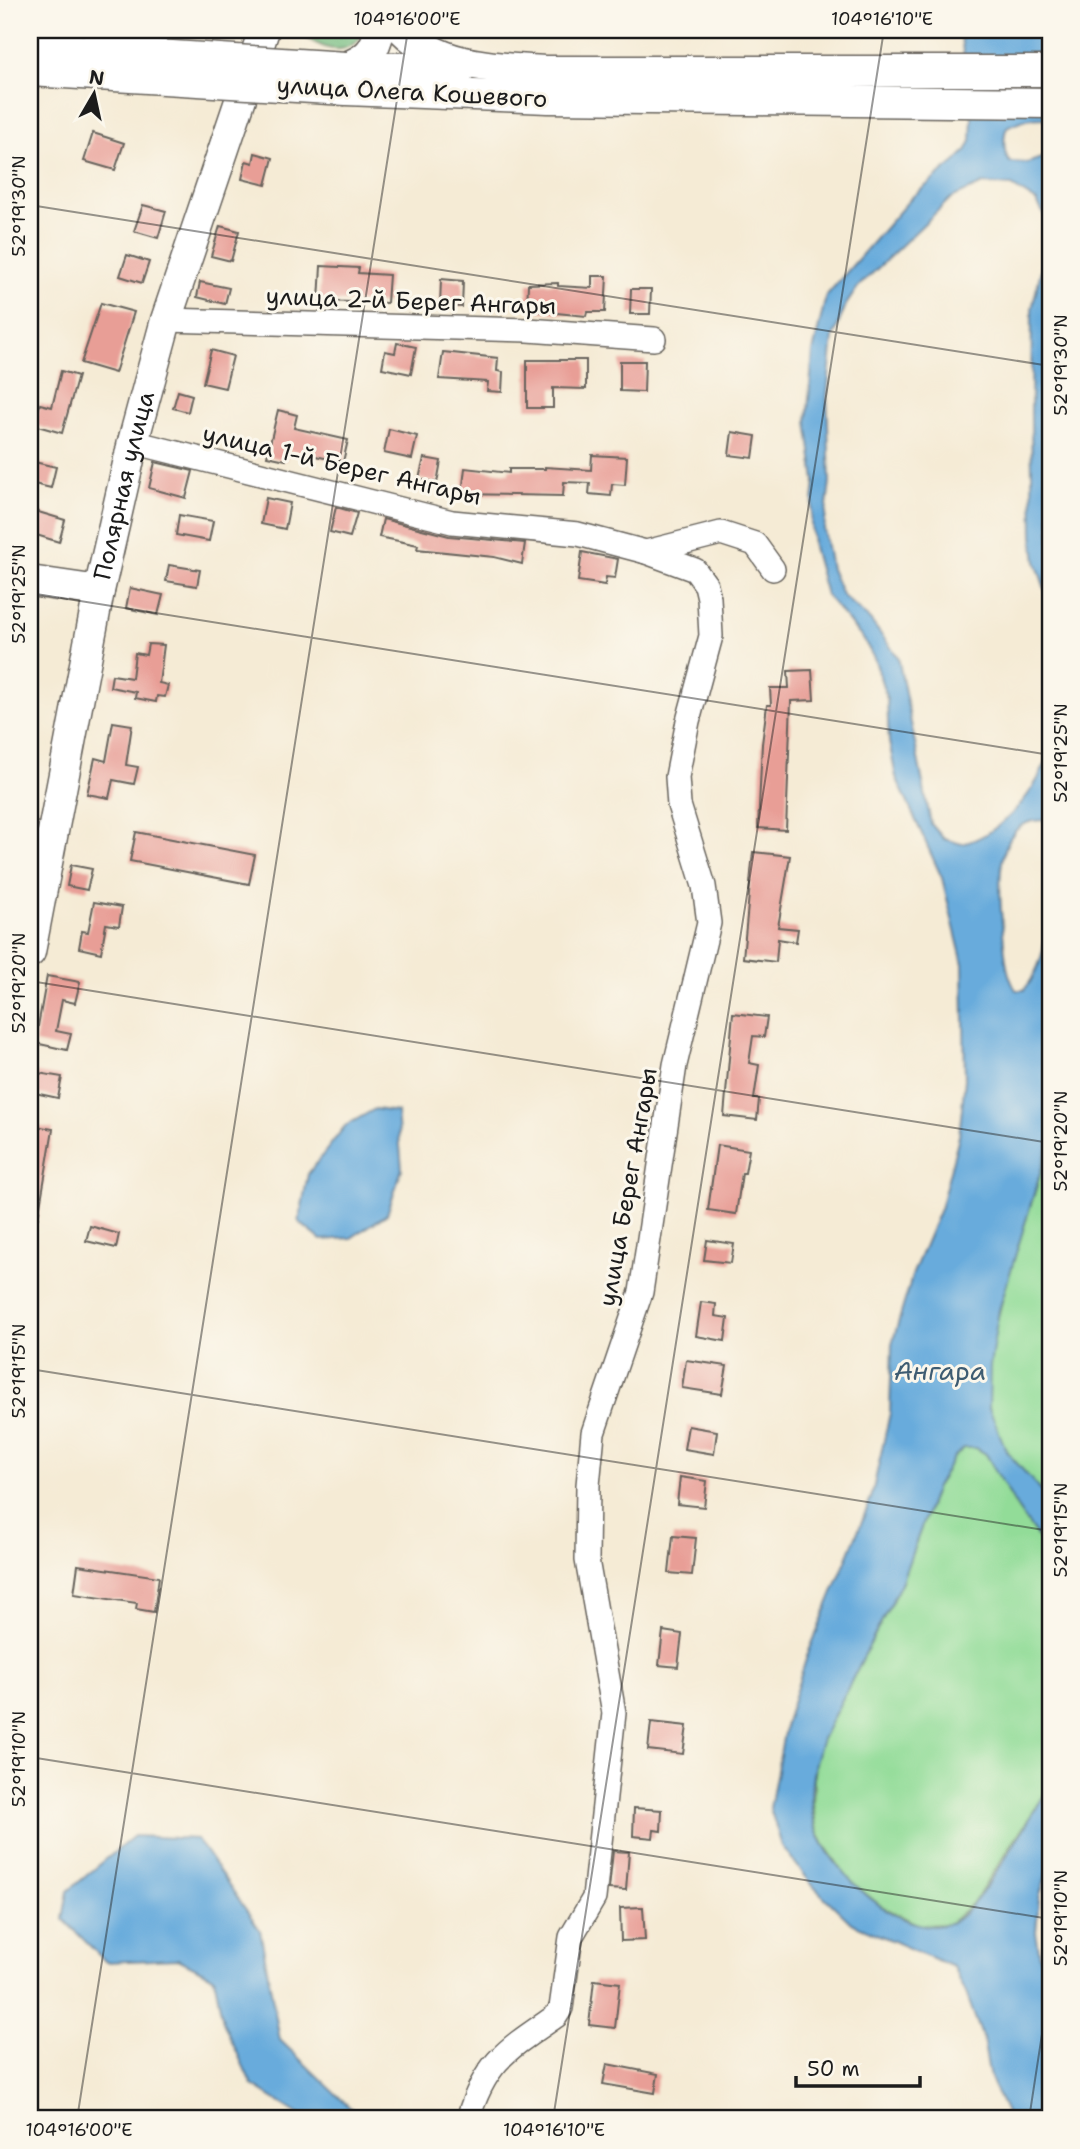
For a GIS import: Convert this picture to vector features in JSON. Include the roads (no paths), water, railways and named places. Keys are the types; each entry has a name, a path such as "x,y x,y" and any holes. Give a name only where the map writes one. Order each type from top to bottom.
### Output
{"main road":[{"name":"Полярная улица","path":"30,952 99,592 133,442 166,320 264,30"},
{"path":"346,79 367,58 375,45 379,30"},
{"path":"403,30 429,50 458,61 485,67 1050,103"},
{"name":"улица Олега Кошевого","path":"30,47 548,98 793,86"},
{"name":"улица Олега Кошевого","path":"30,71 346,79 544,71"},
{"path":"793,86 1050,71"},
{"path":"30,581 99,592"}],"street":[{"name":"улица 2-й Берег Ангары","path":"166,320 528,330 654,339"},
{"name":"улица 1-й Берег Ангары","path":"133,442 452,522 578,534 646,552 721,533 755,544 773,569"},
{"name":"улица Берег Ангары","path":"467,2119 477,2090 492,2064 556,2016 561,2008 571,1937 594,1898 614,1713 587,1560 588,1485 593,1433 641,1292 676,1065 709,923 704,886 679,805 677,777 711,636 709,598 706,585 695,570 646,552"}],"water":[{"name":"Ангара","path":"960,30 1050,30 1050,118 1012,124 1007,127 1004,140 1010,162 1027,163 1050,155 1050,629 1046,592 1036,562 1033,536 1031,415 1032,309 1043,261 1045,216 1037,202 1012,186 983,184 951,198 858,287 846,305 833,338 827,397 830,482 824,529 831,569 842,595 870,620 898,657 931,824 944,839 962,844 992,830 1005,820 1037,780 1050,750 1050,821 1031,822 1017,829 1002,860 1000,879 1006,962 1016,990 1024,990 1036,971 1043,950 1050,907 1050,1140 999,1310 990,1366 989,1408 1007,1452 1050,1501 1050,1555 1018,1509 986,1454 976,1448 964,1448 954,1457 936,1487 901,1583 822,1739 813,1772 811,1795 813,1818 824,1846 852,1882 890,1912 911,1922 931,1926 950,1923 962,1916 975,1902 1050,1786 1050,1863 1039,1898 1036,1932 1040,1957 1050,1977 1050,2119 1009,2119 990,2079 983,2039 953,1967 851,1923 814,1887 782,1846 770,1808 786,1722 807,1656 871,1499 890,1413 892,1344 913,1273 940,1209 959,1136 965,1079 963,964 942,878 896,777 889,742 887,700 875,660 864,640 826,595 813,547 811,523 815,481 807,421 813,352 826,296 911,198 955,162 971,141 972,118"},
{"path":"375,1109 397,1112 402,1169 387,1214 351,1238 321,1240 299,1222 308,1174 345,1126"},
{"path":"134,1836 197,1839 260,1930 280,2040 362,2119 306,2119 252,2085 223,2022 214,1977 178,1959 106,1962 63,1919 68,1891"}]}
